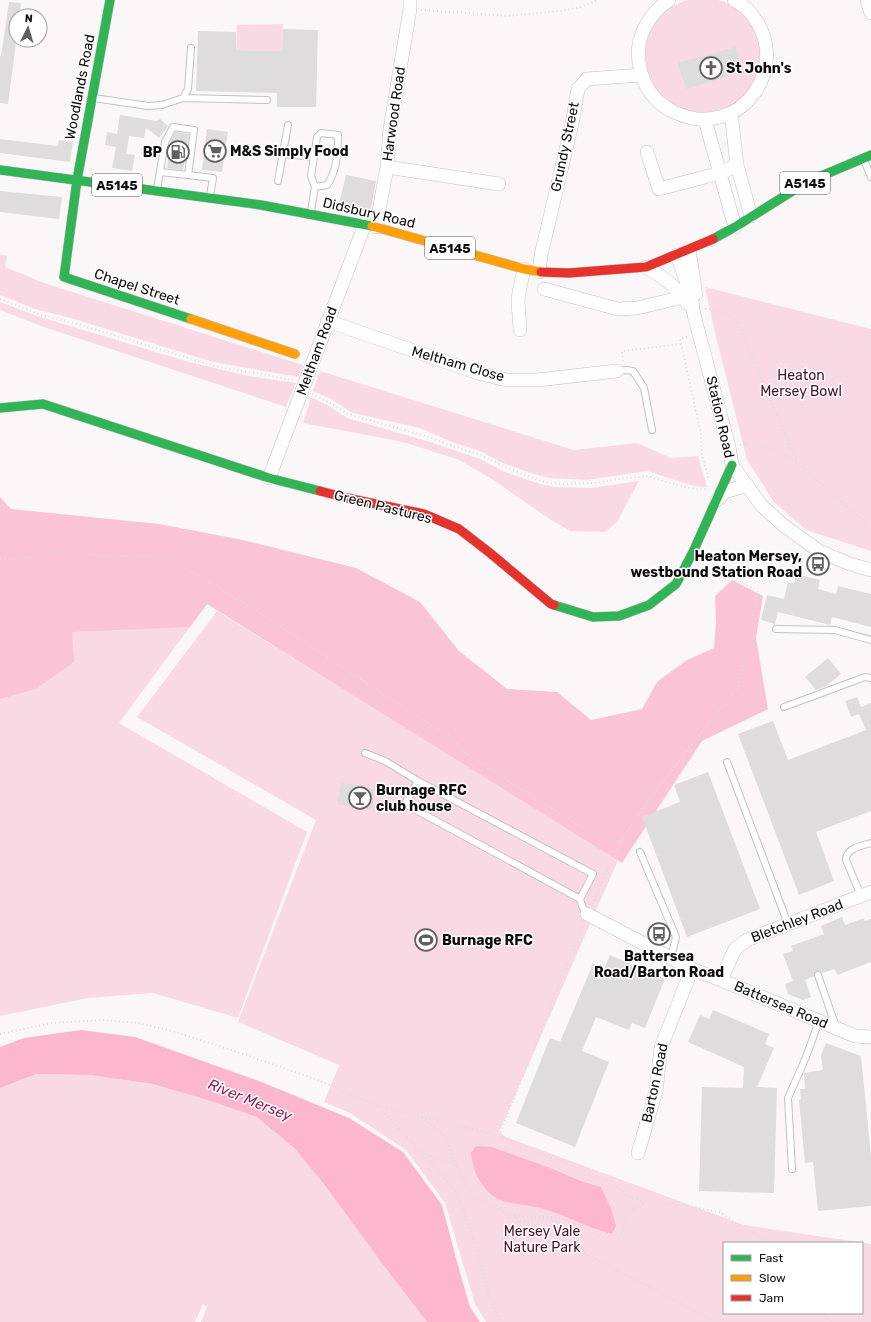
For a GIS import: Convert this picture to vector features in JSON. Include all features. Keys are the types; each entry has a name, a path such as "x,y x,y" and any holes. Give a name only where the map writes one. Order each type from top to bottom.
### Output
{"street":[{"name":"Woodlands Road","path":"77,180 110,0"},
{"path":"669,0 652,15 642,33 638,54 641,75 650,94 666,108 685,117 705,120 718,118 731,113 748,101 760,84 766,65 766,44 759,24 746,8 734,0"},
{"name":"Harwood Road","path":"370,226 387,167 390,129 410,4"},
{"name":"Grundy Street","path":"538,272 572,124 578,89 588,79 641,75"},
{"path":"731,113 737,165 751,216"},
{"path":"705,120 735,227"},
{"path":"647,152 659,189 720,173 737,165"},
{"name":"Didsbury Road","path":"0,170 210,198 311,214 370,226 524,269 538,272 569,274 646,267 677,255 706,243 735,227 807,182 867,156"},
{"path":"387,167 499,184"},
{"name":"Chapel Street","path":"77,180 64,277 295,354"},
{"name":"Meltham Road","path":"269,478 328,321 370,226"},
{"name":"Station Road","path":"689,250 690,295 700,334"},
{"name":"Station Road","path":"677,255 690,295 729,447 732,465 761,505 783,525 819,551 850,564 871,570"},
{"path":"646,267 690,295"},
{"path":"520,330 518,301 524,269"},
{"path":"544,290 618,309 637,308 690,295"},
{"name":"Meltham Close","path":"328,321 478,373 507,380 537,380 620,370"},
{"name":"Green Pastures","path":"0,408 42,404 269,478 347,498 424,514 459,529 551,604 593,617 619,616 649,605 676,584 693,552 713,504 715,490 732,465"},
{"name":"Green Pastures","path":"713,504 725,492 747,485"},
{"name":"Bletchley Road","path":"721,980 735,949 746,940 866,894"},
{"path":"587,914 692,969"},
{"name":"Battersea Road","path":"692,969 855,1036 871,1037"},
{"name":"Barton Road","path":"638,1153 656,1091 661,1047 692,969"}],"lane":[{"path":"183,98 188,89 191,48"},
{"path":"92,97 148,106 162,105 183,98 267,100"},
{"path":"278,182 288,125"},
{"path":"157,191 165,142 172,127 194,130 188,175"},
{"path":"311,214 315,187 311,176 317,137 320,133 338,136 338,150 332,178 327,185 315,187"},
{"path":"283,154 314,157"},
{"path":"867,156 871,177"},
{"path":"160,172 213,178 210,198"},
{"path":"620,370 633,371 644,388 652,430"},
{"path":"776,628 835,630 871,640"},
{"path":"784,707 865,677 871,678"},
{"path":"365,753 385,761 418,781 593,874 580,899 587,914"},
{"path":"727,762 788,924"},
{"path":"418,781 405,804 580,899"},
{"path":"866,894 846,860 846,855 852,849 871,842"},
{"path":"640,852 676,937 671,958"},
{"path":"818,975 836,1028"},
{"path":"792,1169 788,1098 806,1057 819,1021"}],"path":[{"path":"410,4 507,16 560,11 581,7 598,0"},
{"path":"0,299 44,316 74,323 214,366 304,386 348,414 430,437 481,455 507,468 540,481 561,484 593,483 648,476 690,488 715,490 702,455 701,434 680,338 700,334"},
{"path":"708,309 720,311 729,315 738,323 798,462"},
{"path":"620,370 622,351 682,344"},
{"path":"729,447 755,443 774,450 798,462 871,528"},
{"path":"500,1136 587,914 620,843 654,791 738,687 758,592 693,552"},
{"path":"0,559 9,560 54,553 169,558 250,607 450,736 463,751 531,796 581,827 620,843"},
{"path":"0,1034 52,1023 101,1020 139,1023 176,1032 254,1057 318,1080 378,1106 500,1136 612,1182 627,1196 646,1202 664,1202 720,1212 738,1225 771,1242"},
{"path":"378,1106 452,1186 462,1205 477,1250 488,1292 500,1322"},
{"path":"421,1117 446,1138 456,1165 472,1196 514,1216 716,1322"},
{"path":"422,1153 456,1165"},
{"path":"514,1216 562,1218 606,1238 619,1238 629,1212 646,1202"},
{"path":"823,1314 831,1322"},
{"path":"204,1322 206,1318"}],"green space":[{"path":"692,-1 714,-1 735,8 744,15 751,24 760,45 760,67 751,88 744,97 735,104 714,113 692,113 671,104 662,97 655,88 646,67 646,45 655,24 662,15 671,8"},
{"path":"283,24 282,51 236,50 237,25"},
{"path":"0,254 7,256 5,267 47,284 303,365 299,377 213,362 71,318 35,309 0,295"},
{"name":"Heaton Mersey Bowl","path":"705,287 871,329 871,551 806,530 774,502 747,460"},
{"path":"0,302 37,316 189,362 249,376 296,383 286,407 44,327 0,310"},
{"path":"320,371 574,450 637,443 671,458 698,456 707,487 694,486 647,471 587,480 549,478 531,473 500,462 480,451 452,442 420,428 353,413 331,399 313,391"},
{"path":"311,397 329,406 347,418 427,441 480,459 505,472 540,484 556,487 591,488 639,481 617,522 605,532 570,531 548,518 492,479 457,459 403,442 303,423"},
{"path":"32,574 207,604 119,723 307,832 238,1018 153,993 88,998 0,1016 0,687"},
{"name":"Burnage RFC","path":"217,611 619,858 499,1132 506,1137 744,1225 858,1242 723,1242 723,1314 863,1314 863,1243 871,1244 871,1322 486,1322 475,1304 445,1203 406,1150 350,1113 324,1102 339,1065 238,1022 316,820 137,717"},
{"path":"37,1074 89,1075 153,1084 257,1117 295,1149 323,1183 427,1322 201,1322 207,1307 203,1304 195,1322 0,1322 0,1088"}],"shaded area":[{"path":"0,497 11,509 159,524 243,540 356,568 420,602 459,651 507,689 557,692 591,720 642,709 657,682 687,660 714,648 716,622 715,596 732,580 763,596 756,638 768,709 702,741 622,863 207,604 190,627 72,632 74,662 36,689 0,699"}],"water":[{"name":"River Mersey","path":"81,1030 135,1037 259,1081 349,1118 403,1152 442,1205 470,1307 480,1322 427,1322 323,1183 295,1149 257,1117 153,1084 89,1075 37,1074 0,1088 0,1047 24,1038"},
{"path":"476,1146 492,1147 553,1169 581,1181 601,1187 611,1208 616,1226 612,1234 541,1208 506,1202 493,1196 480,1182 475,1171 471,1153"}],"building":[{"path":"9,2 21,3 20,8 8,8"},
{"path":"8,9 8,48 15,48 8,104 0,103 1,56"},
{"path":"283,29 318,30 316,107 277,107 277,93 196,91 198,31 236,32 236,50 282,51"},
{"name":"St John's","path":"736,47 743,72 686,89 678,63"},
{"path":"120,115 157,121 160,119 168,126 159,138 146,128 144,138 129,136 126,154 135,155 132,171 112,168 116,147 105,145 107,132 117,134"},
{"name":"M&S Simply Food","path":"207,129 228,132 222,172 202,170"},
{"name":"BP","path":"175,132 189,134 183,170 167,168 171,139"},
{"path":"0,139 58,146 59,140 73,142 70,162 0,153"},
{"path":"346,175 376,181 371,208 365,211 347,208 347,205 339,204"},
{"path":"0,191 62,197 59,219 0,212"},
{"path":"796,574 820,580 818,589 836,594 838,586 871,594 871,627 832,617 830,625 778,612 775,624 761,620 767,595 784,599 788,582 794,584"},
{"path":"828,658 841,674 825,687 816,690 805,677"},
{"path":"857,697 861,707 871,703 871,811 816,832 834,881 799,895 738,734 773,721 788,760 866,730 859,714 851,717 845,701"},
{"path":"708,772 760,909 687,937 642,817 680,802 674,785"},
{"path":"341,783 375,789 372,810 337,804"},
{"path":"842,917 845,925 864,918 865,921 871,919 871,962 837,975 835,969 822,973 816,971 814,976 805,980 811,997 803,1000 788,994 785,984 793,981 783,954 793,951 791,946 824,934 821,926"},
{"path":"610,955 665,979 645,1028 632,1023 629,1030 596,1017 582,1051 609,1062 575,1147 516,1123 550,1038 560,1042 593,964 604,969"},
{"path":"713,1010 769,1034 765,1044 774,1048 757,1087 777,1088 774,1193 699,1191 702,1087 743,1088 744,1067 688,1042 700,1015 709,1019"},
{"path":"826,1043 861,1056 871,1156 871,1206 818,1211 813,1162 805,1163 799,1100 801,1099 800,1089 805,1089 804,1073 823,1070 821,1055"}],"traffic: fast":[{"path":"110,0 77,180 64,277 191,319"},
{"path":"713,239 807,182 871,155"},
{"path":"0,170 261,205 372,226"},
{"path":"0,408 43,404 269,478 320,491"},
{"path":"554,605 593,617 619,616 649,605 676,584 693,552 732,465"}],"traffic: slow":[{"path":"372,226 524,269 541,272"},
{"path":"191,319 295,354"}],"traffic: jam":[{"path":"541,272 569,273 646,267 713,239"},
{"path":"320,491 424,514 459,529 554,605"}],"place":[{"name":"St John's","path":"711,68"},
{"name":"M&S Simply Food","path":"215,151"},
{"name":"BP","path":"178,152"},
{"name":"Heaton Mersey, westbound Station Road","path":"818,564"},
{"name":"Burnage RFC club house","path":"360,798"},
{"name":"Battersea Road/Barton Road","path":"659,934"},
{"name":"Burnage RFC","path":"426,940"}],"park label":[{"name":"Mersey Vale Nature Park","path":"542,1240"}]}
